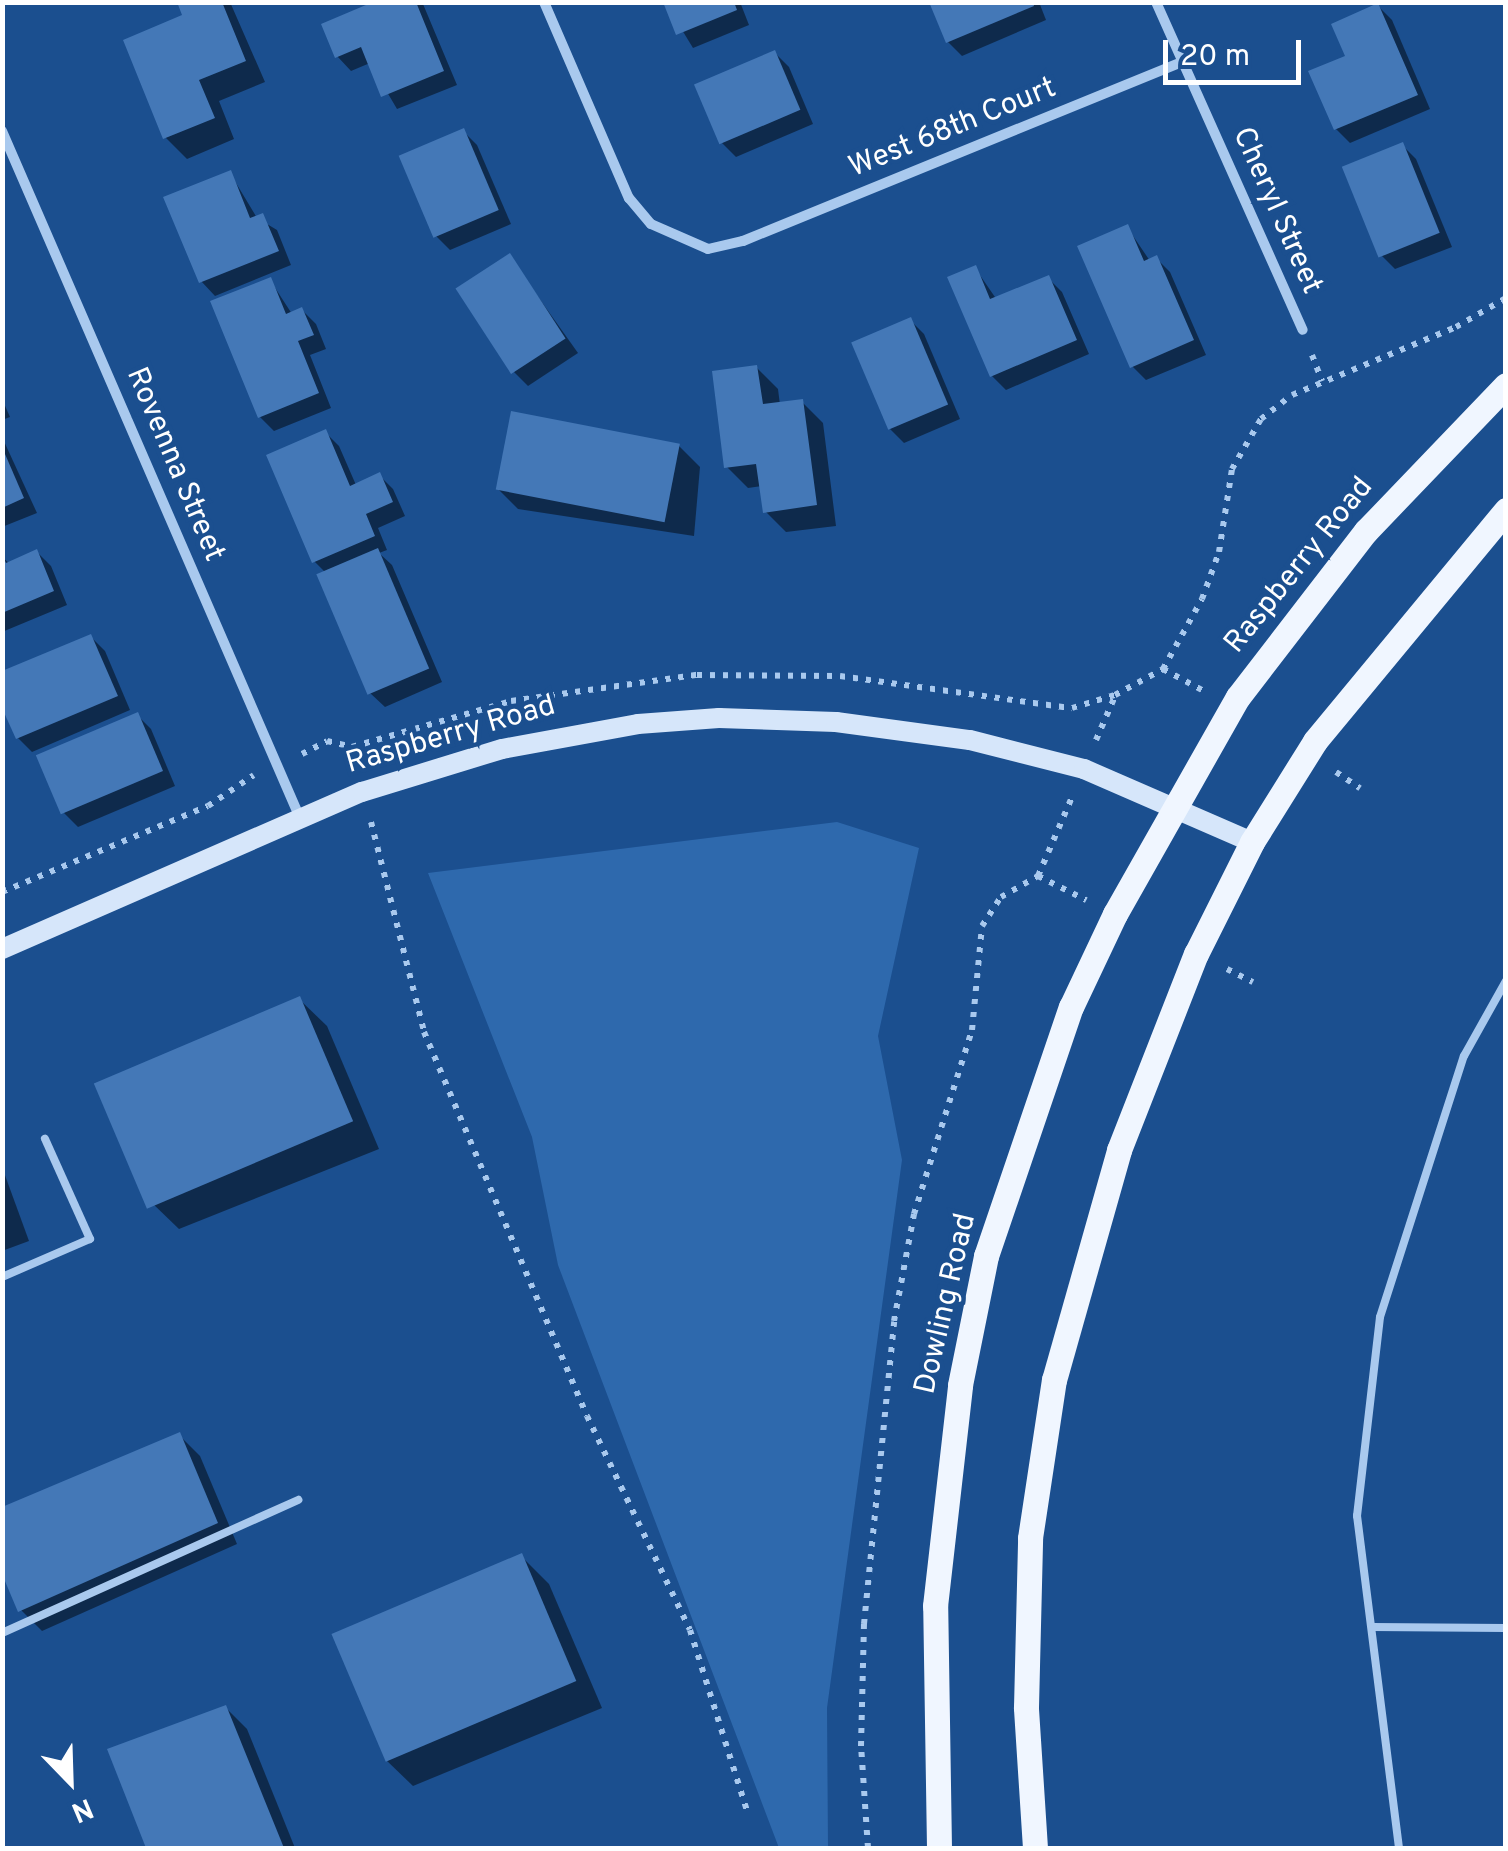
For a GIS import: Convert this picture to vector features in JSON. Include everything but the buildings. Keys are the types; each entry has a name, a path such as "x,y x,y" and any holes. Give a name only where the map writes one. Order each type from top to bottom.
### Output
{"main road":[{"name":"Raspberry Road","path":"1174,808 1238,697 1304,606 1442,444 1506,385"},
{"path":"1035,1848 1026,1622 1030,1538 1054,1380 1088,1252 1156,1046 1252,842 1316,741 1506,510"},
{"name":"Raspberry Road","path":"2,949 362,792 568,734 719,718 836,722 970,740 1084,768 1252,842"},
{"name":"Dowling Road","path":"939,1848 933,1755 943,1504 986,1256 1070,1007 1174,808"}],"street":[{"name":"West 68th Court","path":"544,2 629,198 651,224 708,249 743,242 1181,62"},
{"name":"Cheryl Street","path":"1156,2 1303,330"},
{"name":"Rovenna Street","path":"2,131 300,819"}],"lane":[{"path":"1399,1848 1357,1516 1380,1317 1464,1056 1505,982"},
{"path":"2,1277 90,1239 45,1139"},
{"path":"2,1633 298,1500"},
{"path":"1372,1628 1506,1628"}],"path":[{"path":"1115,695 1163,669 1202,599 1219,552 1232,468 1261,419 1292,395 1456,327 1506,298"},
{"path":"362,792 424,1032 586,1416 690,1630 748,1811"},
{"path":"868,1848 861,1746 864,1624 894,1321 914,1214 972,1030 982,926 1000,897 1038,876"}],"shaded area":[{"path":"837,822 919,848 878,1036 902,1160 827,1708 828,1848 779,1848 558,1265 532,1137 428,873"}]}
